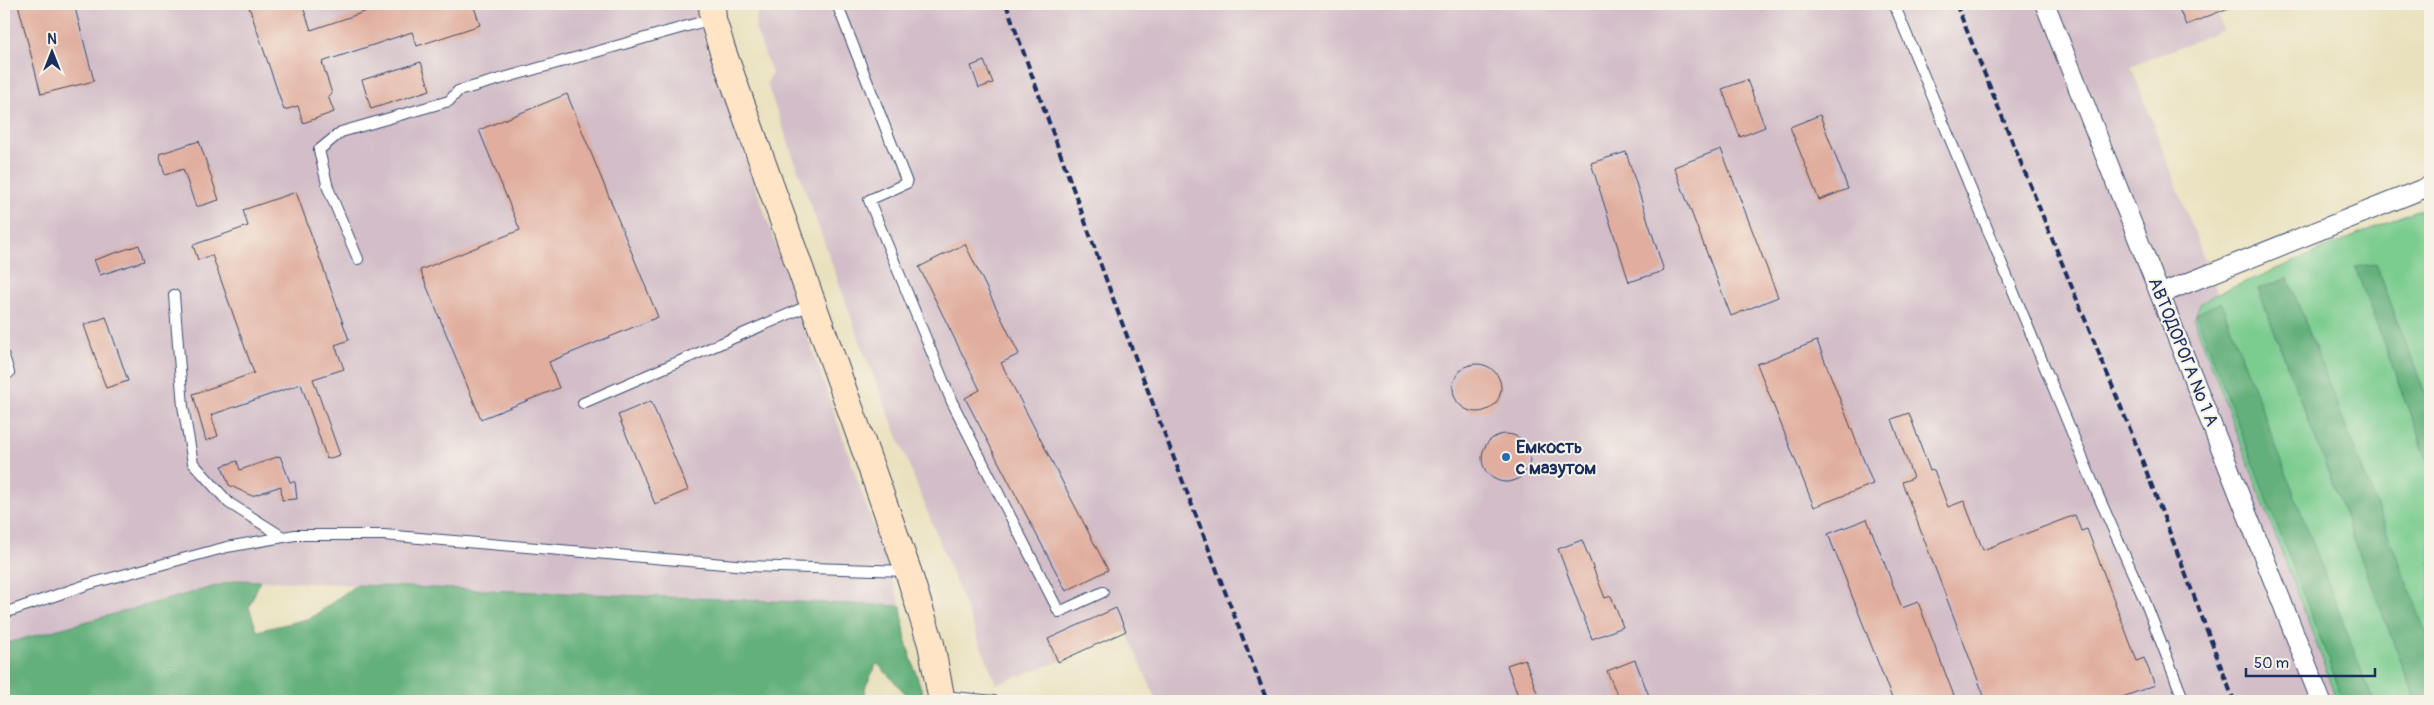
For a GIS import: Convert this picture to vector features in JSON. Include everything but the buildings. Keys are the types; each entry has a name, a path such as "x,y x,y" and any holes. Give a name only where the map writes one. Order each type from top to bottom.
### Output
{"street":[{"name":"АВТОДОРОГА № 1 А","path":"2045,4 2321,701"},
{"path":"713,11 722,49 908,571 931,644 941,698"},
{"path":"2160,294 2430,186"}],"lane":[{"path":"837,4 907,183 869,200 952,402 1059,612 1103,592"},
{"path":"1894,4 2097,493 2145,601 2184,701"},
{"path":"358,259 328,188 319,150 341,132 449,101 458,91 713,11"},
{"path":"174,295 183,406 194,463 228,503 283,537"},
{"path":"583,403 813,304"},
{"path":"4,356 10,373"},
{"path":"4,613 90,584 227,547 296,534 384,535 747,566 908,571"},
{"path":"941,698 994,701"}],"shaded area":[{"path":"4,4 703,4 704,38 901,606 238,580 4,644"},
{"path":"758,4 2213,4 2223,30 2131,66 2373,701 1157,701 1126,631 1058,662 996,684 862,347 767,84 772,73 755,28"}],"green space":[{"path":"2430,207 2430,701 2338,701 2194,319 2200,304 2214,295 2414,211"},
{"path":"2376,264 2430,407 2430,467 2355,267"},
{"path":"2288,278 2430,643 2430,701 2416,701 2258,289"},
{"path":"2221,302 2373,701 2344,701 2196,314"},
{"path":"238,580 260,581 249,607 257,631 311,618 356,585 901,606 906,642 925,701 907,701 906,694 877,663 865,688 866,701 4,701 4,644"}],"railway":[{"path":"1006,4 1119,315 1267,701"},
{"path":"1956,4 2134,439 2234,701"}],"place":[{"name":"Емкость с мазутом","path":"1506,457"}]}
